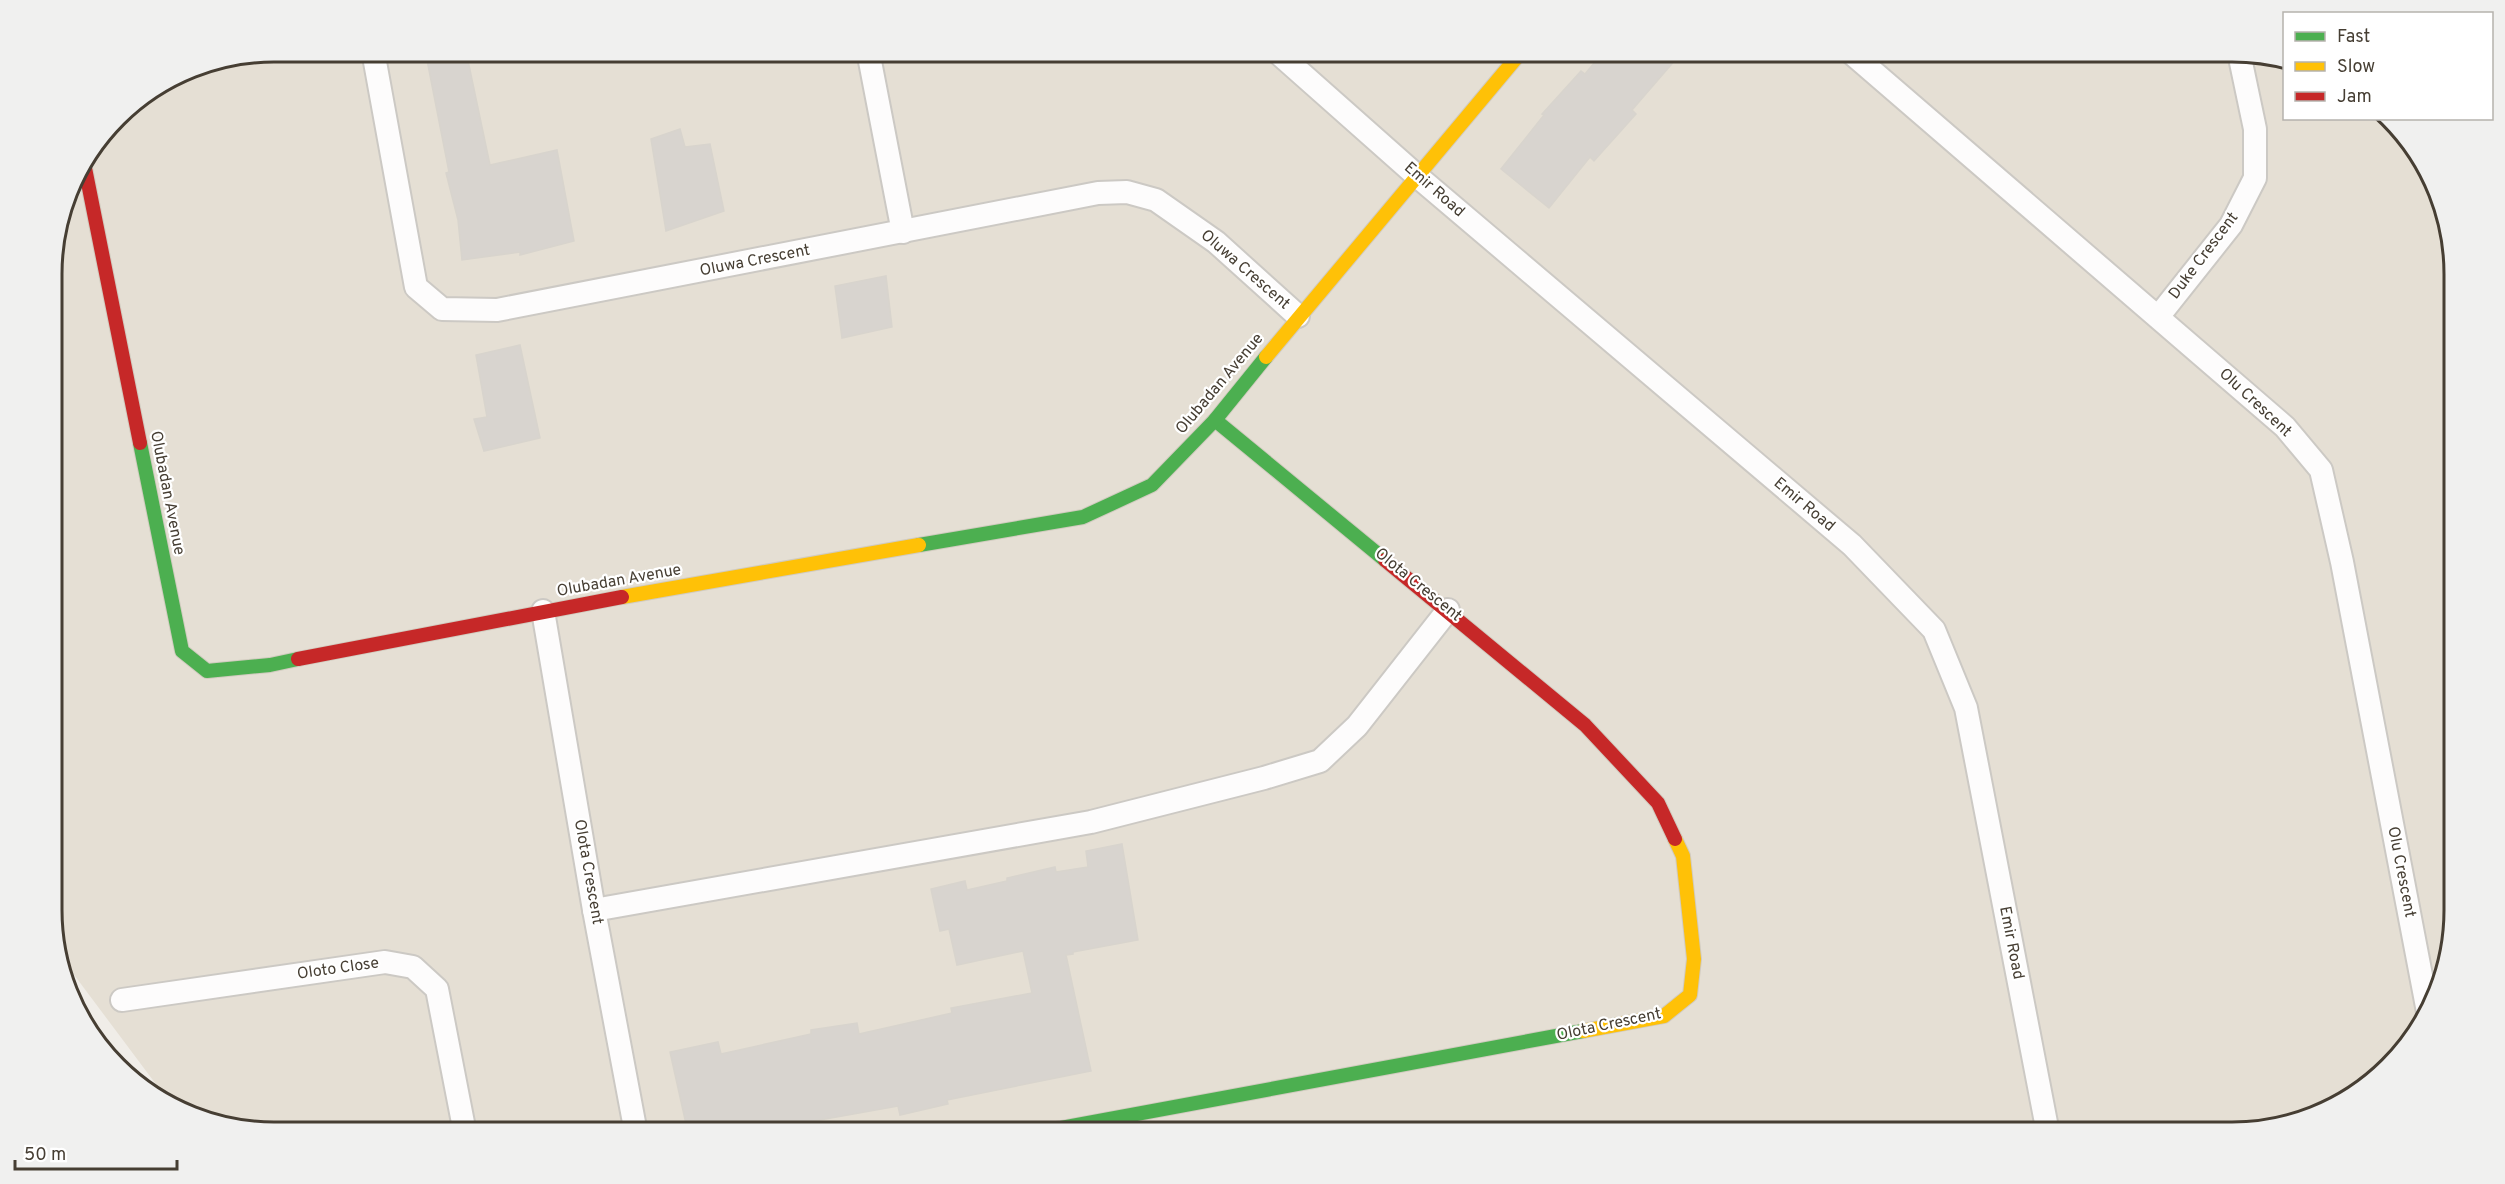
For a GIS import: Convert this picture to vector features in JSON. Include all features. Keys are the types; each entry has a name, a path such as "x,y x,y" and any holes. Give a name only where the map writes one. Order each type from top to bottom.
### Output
{"street":[{"name":"Oluwa Crescent","path":"374,62 416,287 442,309 497,310 1098,193 1128,192 1156,200 1216,242 1298,316"},
{"path":"870,62 903,232"},
{"name":"Emir Road","path":"1288,62 1417,176 1852,545 1934,630 1966,708 2046,1122"},
{"name":"Olubadan Avenue","path":"86,174 182,651 207,671 270,665 543,611 1083,517 1152,485 1215,420 1298,316 1513,62"},
{"name":"Olu Crescent","path":"1862,62 2284,427 2321,470 2342,562 2425,997"},
{"name":"Duke Crescent","path":"2158,317 2231,225 2255,178 2255,129 2241,62"},
{"name":"Olota Crescent","path":"1093,1122 1664,1016 1690,995 1694,959 1683,856 1658,803 1585,725 1215,420"},
{"path":"594,910 1100,820 1264,778 1320,761 1357,726 1448,610"},
{"name":"Olota Crescent","path":"543,611 594,910 634,1122"},
{"name":"Oloto Close","path":"122,1000 385,962 413,967 437,989 461,1122"}],"shaded area":[{"path":"260,62 2245,62 2283,68 2283,120 2377,120 2408,156 2427,192 2442,246 2444,274 2444,910 2442,938 2427,992 2400,1039 2360,1079 2313,1106 2286,1115 2245,1122 260,1122 205,1111 180,1101 160,1089 70,970 63,938 62,260 73,205 83,180 97,156 134,114 156,97 192,78 219,69"}],"building":[{"path":"427,62 468,62 490,165 557,150 574,241 520,255 520,252 462,260 458,220 446,173 449,172"},
{"path":"1595,62 1673,62 1632,110 1636,114 1594,161 1590,157 1549,208 1501,169 1544,115 1542,114 1581,71 1585,74"},
{"path":"680,129 685,147 710,144 724,211 666,231 651,139"},
{"path":"886,276 892,327 842,338 835,286"},
{"path":"520,345 540,438 484,451 474,419 487,417 476,355"},
{"path":"1122,844 1138,940 1066,955 1091,1071 947,1100 948,1104 900,1115 898,1106 809,1122 686,1122 670,1052 718,1042 721,1054 811,1034 811,1030 857,1023 859,1034 952,1013 951,1008 1032,993 1023,951 957,965 949,929 940,931 931,889 965,881 967,890 1055,867 1056,872 1088,867 1086,851"}],"traffic: fast":[{"path":"919,545 1083,517 1152,485 1215,420 1266,357"},
{"path":"1215,420 1385,560"},
{"path":"140,443 182,651 207,671 270,665 298,659"},
{"path":"1093,1122 1583,1031"}],"traffic: slow":[{"path":"1266,357 1513,62"},
{"path":"622,597 919,545"},
{"path":"1583,1031 1664,1016 1690,995 1694,959 1683,856 1675,839"}],"traffic: jam":[{"path":"86,174 140,443"},
{"path":"1385,560 1585,725 1658,803 1675,839"},
{"path":"298,659 622,597"}]}
